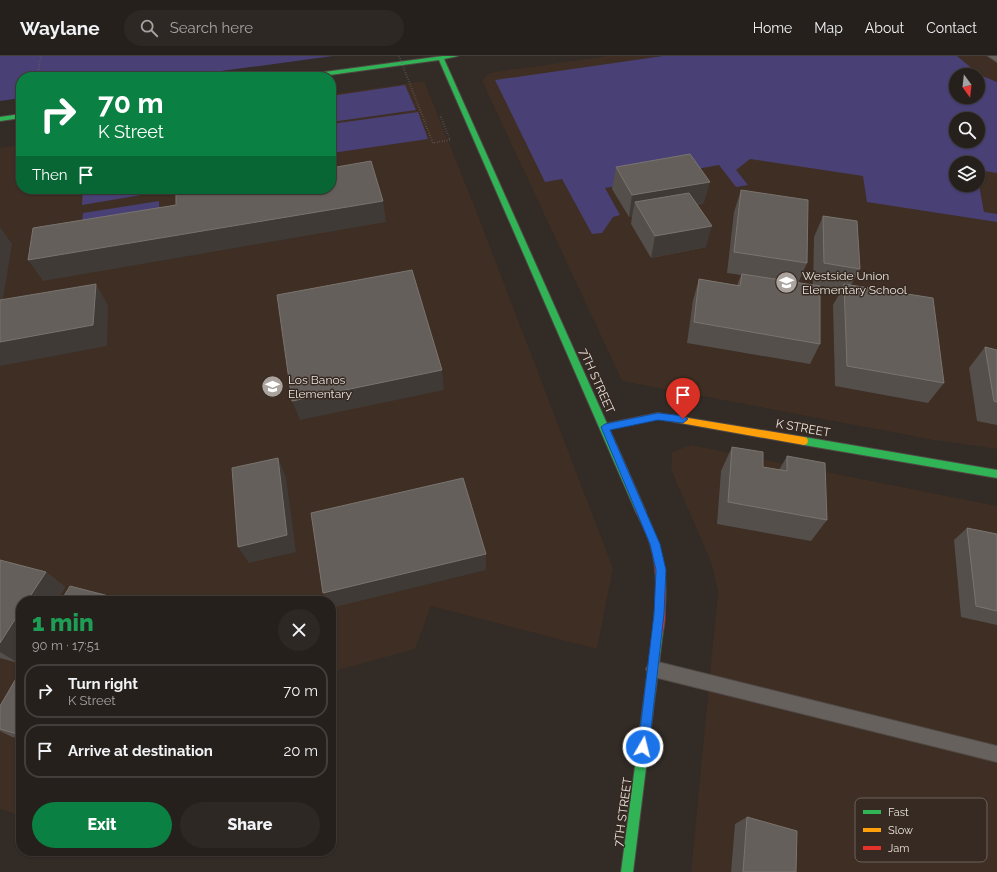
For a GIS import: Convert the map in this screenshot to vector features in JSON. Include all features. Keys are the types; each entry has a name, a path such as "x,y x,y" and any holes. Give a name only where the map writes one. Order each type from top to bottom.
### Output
{"main road":[{"path":"336,72 455,56"},
{"name":"7TH STREET","path":"441,58 485,160 605,427 655,544 661,570 661,600 654,669 627,872"},
{"path":"0,119 16,117"},
{"name":"K STREET","path":"605,427 658,416 668,417 997,474"}],"lane":[{"path":"992,56 997,60"},
{"path":"654,669 997,754"}],"path":[{"path":"38,72 41,56"},
{"path":"399,56 434,143 450,140 440,115"}],"shaded area":[{"path":"0,56 333,56 214,72 16,72 16,99 0,101"},
{"name":"Westside Union Elementary School","path":"607,56 997,56 997,449 934,440 622,381 482,81 489,73"},
{"path":"663,56 957,56 972,68 949,68 949,104 985,104 985,77 997,82 997,173 985,171 985,156 949,156 949,192 980,192 984,212 997,214 997,222 867,202 863,176 750,159 736,170 748,185 736,187 719,165 680,172 681,175 605,188 620,215 613,217 602,233 592,234 562,179 545,182 495,80"},
{"name":"Los Banos Elementary","path":"424,81 474,205 613,568 597,649 431,606 415,649 336,671 336,596 16,596 16,814 0,809 0,148 16,146 16,194 336,194 336,93"},
{"path":"405,85 416,110 336,121 336,95"},
{"path":"418,112 428,139 336,152 336,123"},
{"path":"83,194 147,194 82,205"},
{"path":"159,201 160,228 80,241 83,213"},
{"path":"691,445 997,506 997,872 691,872 718,591 711,562 671,470 672,452"}],"building":[{"path":"690,154 710,182 632,195 616,167"},
{"path":"371,161 383,201 28,260 33,228 176,205 176,194 336,194 336,167"},
{"path":"741,190 808,200 807,263 734,252"},
{"path":"689,193 712,226 655,236 635,202"},
{"path":"823,216 857,221 860,269 824,263"},
{"path":"412,270 442,370 292,401 277,295"},
{"path":"742,274 820,286 820,344 694,322 699,279 740,286"},
{"path":"96,284 93,325 0,342 0,300"},
{"path":"844,284 933,298 944,383 847,366"},
{"path":"985,347 997,350 997,402 994,401"},
{"path":"732,447 763,452 763,467 787,471 787,456 825,463 827,520 728,502"},
{"path":"278,458 287,535 238,547 232,468"},
{"path":"463,478 486,554 323,593 311,513"},
{"path":"967,528 997,534 997,611 976,606"},
{"path":"0,560 46,572 30,596 16,596 16,618 0,643"},
{"path":"70,586 109,596 64,596"},
{"path":"16,679 16,734 0,729 0,706"},
{"path":"747,817 797,831 796,872 743,872"}],"traffic: fast":[{"path":"336,72 455,56"},
{"path":"441,58 641,512"},
{"path":"0,119 16,117"},
{"path":"804,441 997,474"},
{"path":"627,872 658,631"}],"traffic: slow":[{"path":"605,427 658,416 804,441"}],"traffic: jam":[{"path":"641,512 655,544 660,565 661,598 658,631"}],"place":[{"name":"Westside Union Elementary School","path":"787,283"},
{"name":"Los Banos Elementary","path":"272,387"}],"route":[{"path":"643,747 654,669 661,600 661,570 655,544 605,427 658,416 683,419"}]}
